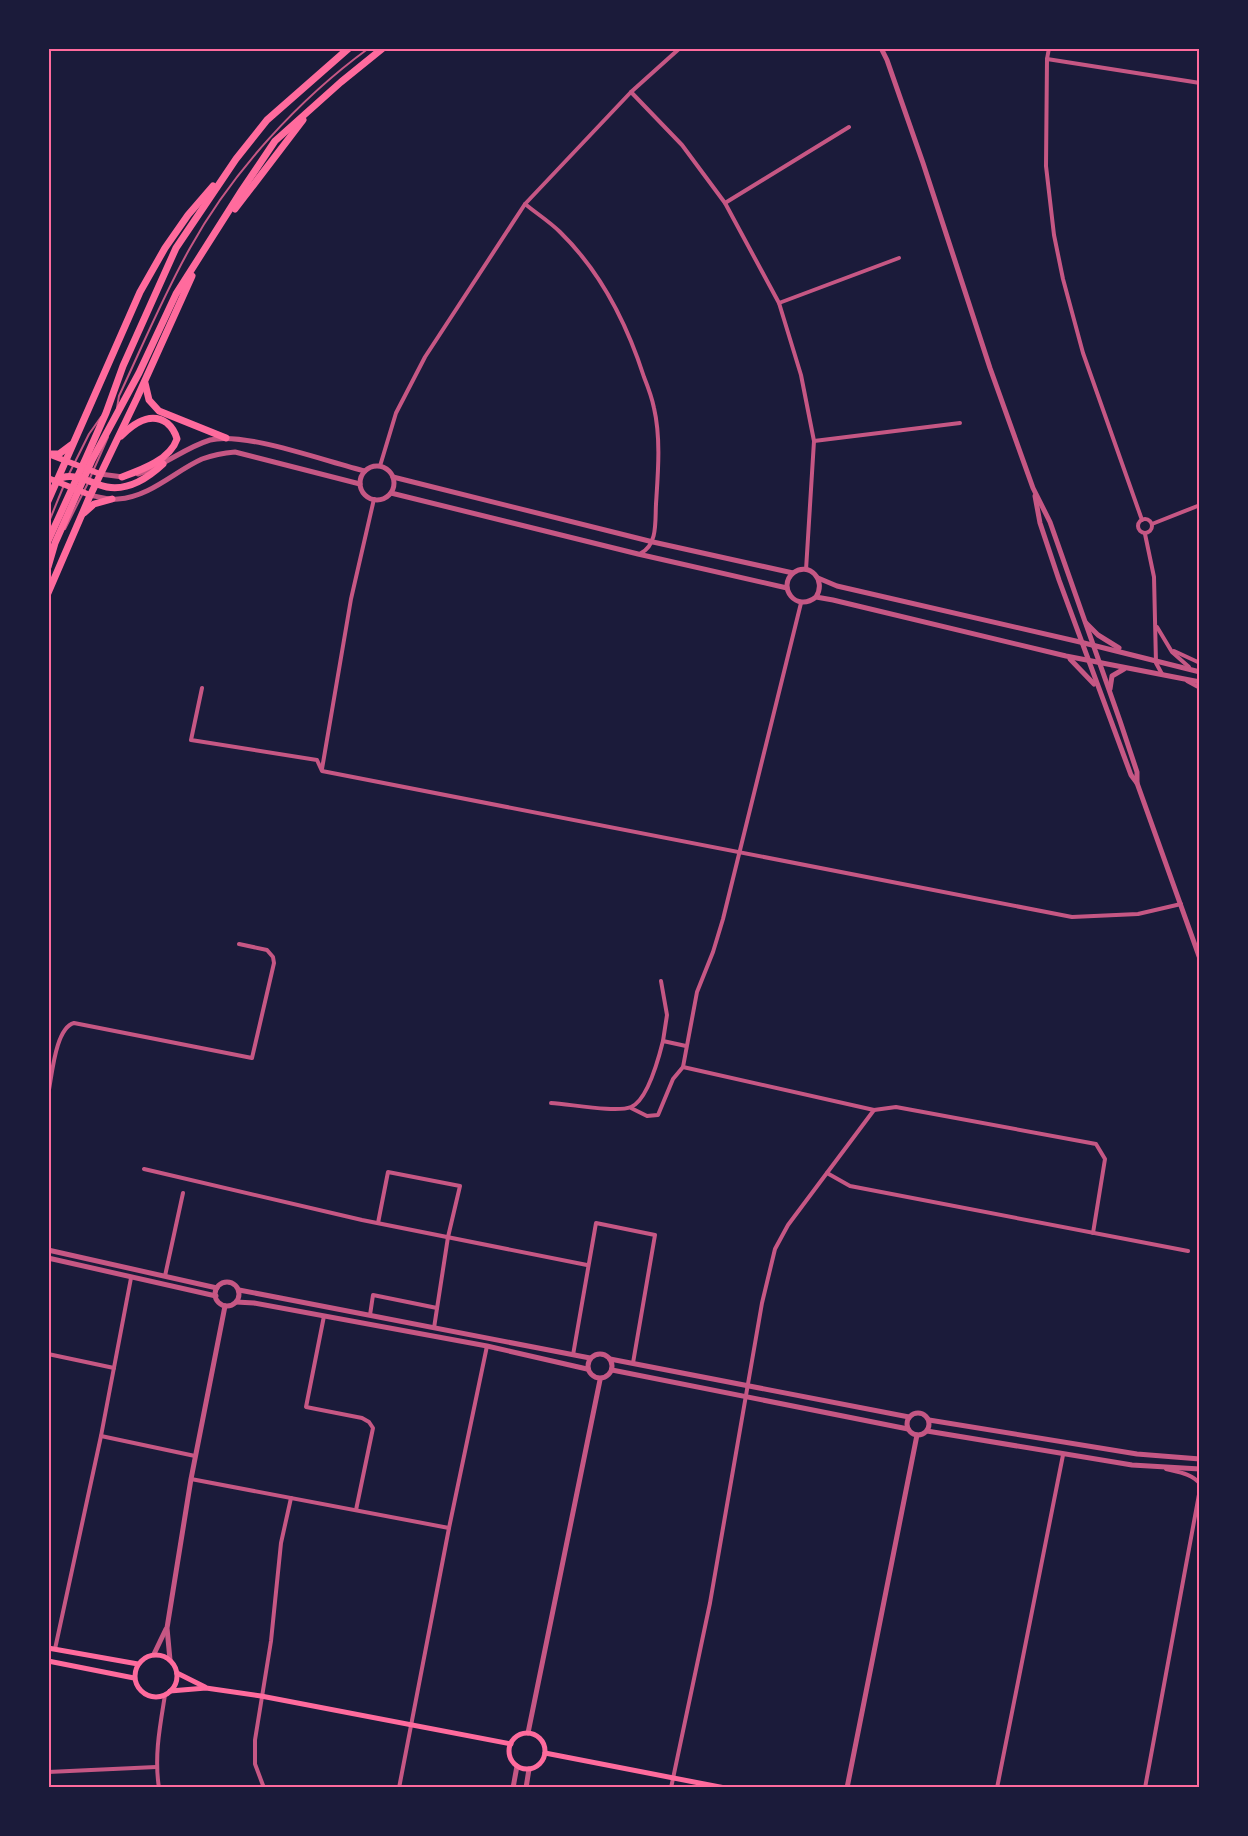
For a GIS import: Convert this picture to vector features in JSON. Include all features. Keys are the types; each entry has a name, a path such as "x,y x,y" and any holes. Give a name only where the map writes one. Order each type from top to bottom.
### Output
{"highway":[{"path":"49,499 52,484 65,462 140,292 165,248 188,214 267,120 350,48"},
{"path":"48,567 55,543 92,460 139,373 176,294 242,190 275,141 383,48"},
{"path":"48,593 92,482 117,440 193,273 244,195 318,102"},
{"path":"48,541 176,248 236,159"},
{"path":"145,382 146,396 155,409 226,438"},
{"path":"117,440 134,424 149,419 164,421 176,435 175,444 170,452 150,465 122,477"},
{"path":"48,454 62,452 73,444"},
{"path":"52,484 61,477 68,476 117,487 151,476 164,465"},
{"path":"80,517 94,504 112,499"}],"main road":[{"path":"48,454 97,473"},
{"path":"48,478 52,484 64,485 87,494"},
{"path":"48,1648 138,1664"},
{"path":"168,1693 177,1680 177,1673 170,1660 160,1655 147,1656 138,1664 134,1678 136,1685 152,1697 206,1688 261,1696 511,1744"},
{"path":"48,1661 134,1678"},
{"path":"177,1673 206,1688"},
{"path":"528,1733 541,1739 545,1753 540,1764 529,1769 517,1766 511,1758 511,1744 519,1735 528,1733"},
{"path":"545,1753 725,1788"}],"street":[{"path":"380,466 396,413 407,388 525,204 631,92 680,48"},
{"path":"881,48 907,115 990,368 1033,488 1050,522 1110,693 1137,772 1137,783"},
{"path":"1049,48 1046,166 1054,235 1083,354 1142,520"},
{"path":"1047,59 1200,83"},
{"path":"631,92 682,145 725,202 779,303 801,375 814,441 806,570"},
{"path":"725,202 849,127"},
{"path":"525,204 560,232 591,268 619,313 640,364 654,408 658,452 652,542 647,550 638,554"},
{"path":"779,303 899,258"},
{"path":"814,441 960,423"},
{"path":"97,473 122,477 139,474 164,465 190,448 226,438 255,442 364,471"},
{"path":"87,494 112,499 127,498 209,457 234,452 360,484"},
{"path":"372,466 380,466 387,468 393,477 394,484 391,493 382,499 374,499 363,492 360,484 364,471 372,466"},
{"path":"393,477 652,542 793,573 806,570 814,573 818,578 820,588 812,601 801,603 792,598 787,588 789,578 793,573"},
{"path":"1033,488 1040,523 1080,642 1131,774 1137,783 1200,959"},
{"path":"391,493 787,588"},
{"path":"322,771 351,599 374,499"},
{"path":"1152,524 1200,505"},
{"path":"1142,520 1147,519 1152,524"},
{"path":"1142,520 1138,528 1145,534"},
{"path":"1145,534 1151,531 1152,524"},
{"path":"1145,534 1154,577 1156,660 1163,676"},
{"path":"818,578 837,586 1200,672"},
{"path":"816,597 1087,661 1200,682"},
{"path":"630,1107 647,1116 658,1114 673,1079 683,1067 698,992 723,919 801,603"},
{"path":"1085,622 1107,642 1134,655"},
{"path":"1156,626 1169,648 1192,670"},
{"path":"1169,648 1200,663"},
{"path":"1066,656 1084,671 1099,692"},
{"path":"1110,693 1112,676 1118,671 1127,669"},
{"path":"1184,680 1200,688"},
{"path":"202,688 191,740 317,760 322,771"},
{"path":"322,771 1072,917 1138,914 1181,904"},
{"path":"48,1095 60,1037 68,1025 74,1023 252,1058 274,963 273,957 267,950 239,944"},
{"path":"552,1103 617,1110 630,1107 639,1100 656,1069 663,1041 667,1015 661,981"},
{"path":"663,1041 686,1046"},
{"path":"683,1067 874,1110 896,1107 1096,1144 1105,1159 1093,1233"},
{"path":"671,1788 712,1594 762,1303 775,1249 788,1225 874,1110"},
{"path":"144,1169 378,1223 587,1265"},
{"path":"378,1223 388,1172 460,1186 448,1237 434,1328"},
{"path":"827,1173 850,1186 1188,1251"},
{"path":"165,1277 183,1194"},
{"path":"573,1355 596,1223 655,1235 633,1364"},
{"path":"48,1250 217,1288 227,1282 234,1284 239,1290 590,1358 600,1353 610,1359 633,1364 909,1417"},
{"path":"48,1258 216,1296"},
{"path":"55,1649 131,1278"},
{"path":"217,1288 216,1296 225,1306"},
{"path":"236,1302 239,1290"},
{"path":"370,1315 373,1295 437,1308"},
{"path":"225,1306 236,1302 254,1303 488,1347 587,1369"},
{"path":"170,1660 167,1628 195,1456 225,1306"},
{"path":"324,1316 306,1407 362,1418 373,1428 356,1510"},
{"path":"399,1788 449,1528 488,1347"},
{"path":"48,1354 114,1368"},
{"path":"590,1358 587,1369 590,1375 600,1380"},
{"path":"610,1359 612,1370"},
{"path":"528,1733 600,1380 612,1370"},
{"path":"612,1370 908,1429 916,1435"},
{"path":"908,1429 909,1417 915,1413 922,1413 929,1420 1137,1454 1200,1459"},
{"path":"927,1431 929,1420"},
{"path":"916,1435 927,1431 1063,1455 1163,1468 1200,1469"},
{"path":"847,1788 916,1435"},
{"path":"100,1436 195,1456"},
{"path":"997,1788 1063,1455"},
{"path":"1163,1468 1186,1474 1200,1484"},
{"path":"191,1479 449,1528"},
{"path":"1145,1788 1200,1489"},
{"path":"264,1788 255,1764 255,1740 271,1641 281,1543 291,1498"},
{"path":"154,1654 167,1628"},
{"path":"159,1788 156,1767 158,1736 168,1693"},
{"path":"513,1788 517,1766"},
{"path":"48,1772 156,1767"},
{"path":"526,1788 529,1769"}],"lane":[{"path":"48,524 73,465 89,434 119,396 190,248 242,170 339,70 369,48"},
{"path":"97,473 114,423 119,396"},
{"path":"48,552 87,494"}]}
